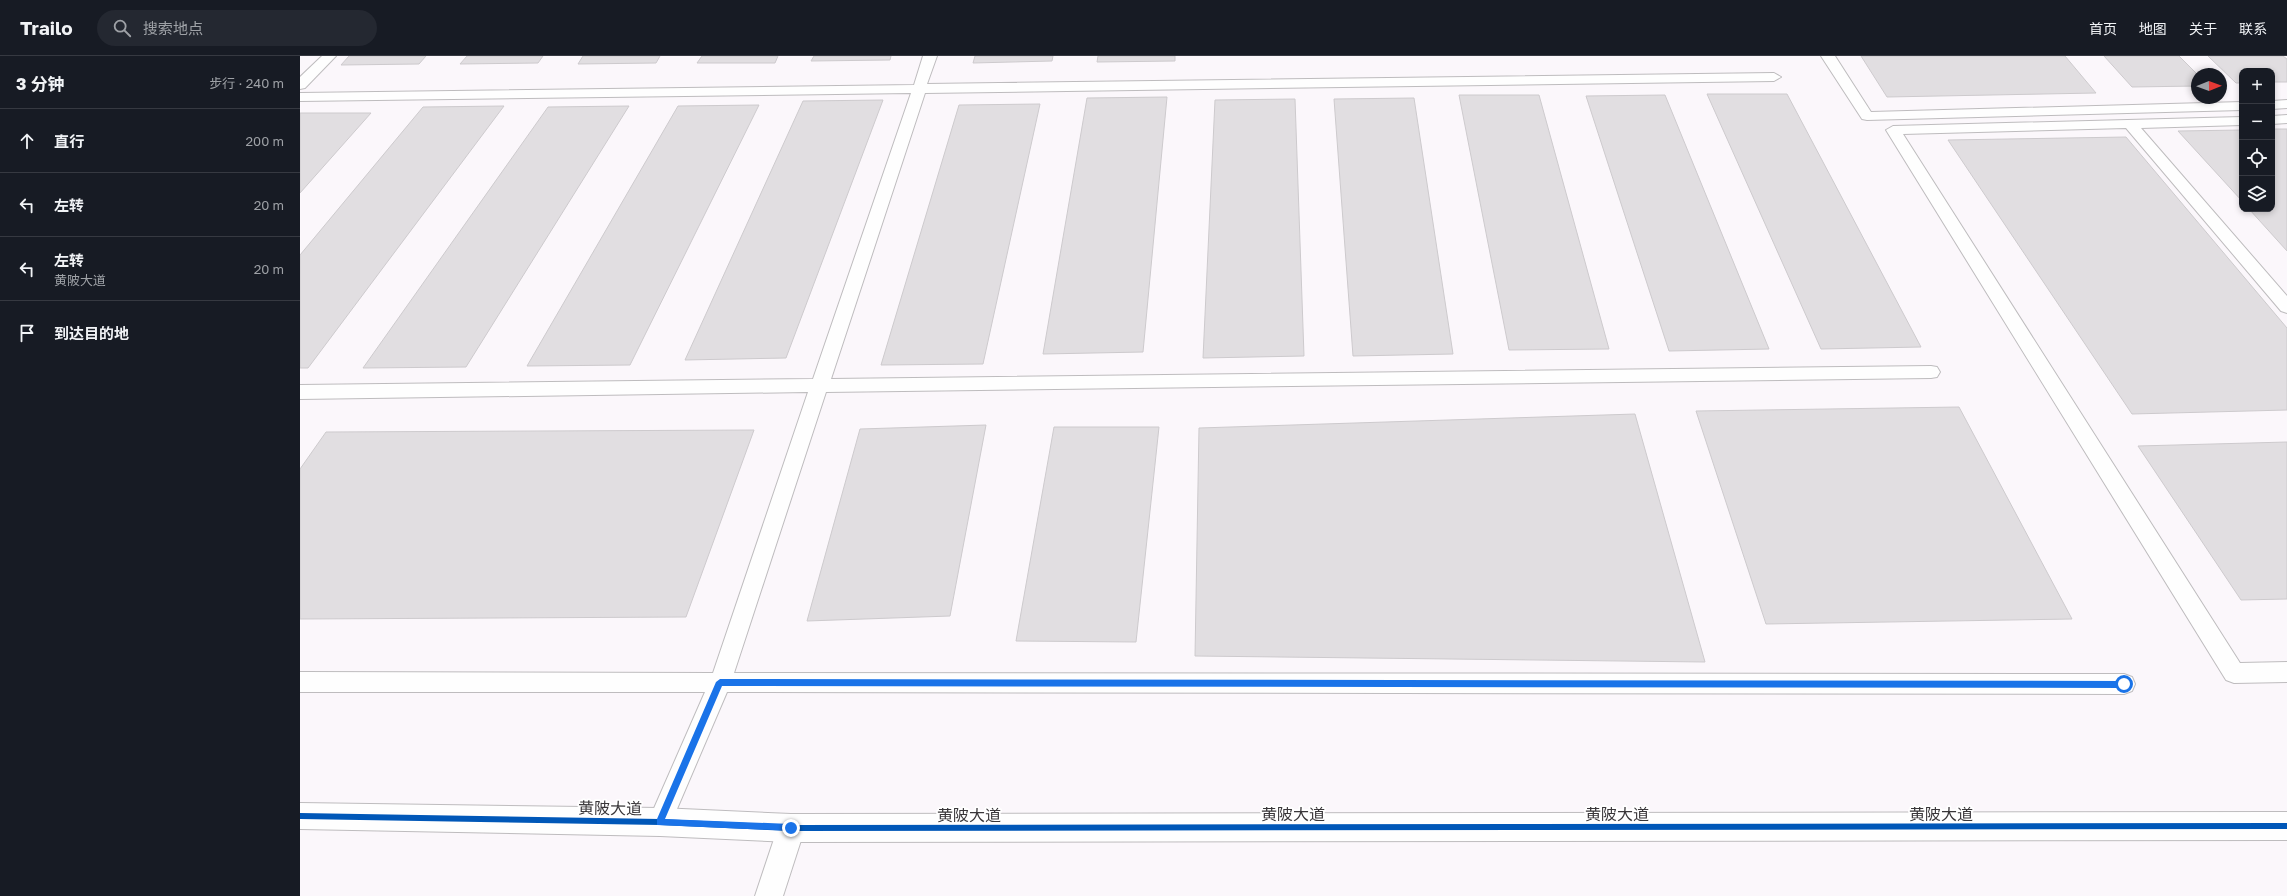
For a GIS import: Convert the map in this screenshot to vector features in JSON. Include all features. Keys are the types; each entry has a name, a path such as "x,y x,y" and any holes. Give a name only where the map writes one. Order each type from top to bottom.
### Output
{"street":[{"name":"黄陂大道","path":"300,816 660,822 791,828 2287,826"},
{"path":"768,896 791,828"}],"lane":[{"path":"300,85 329,56"},
{"path":"660,822 720,682 930,56"},
{"path":"1828,56 1867,116 2239,106"},
{"path":"300,97 1774,77"},
{"path":"2275,105 2287,104"},
{"path":"2275,120 2287,119"},
{"path":"2239,120 1893,130 2234,673 2287,672"},
{"path":"2130,124 2287,307"},
{"path":"300,392 1931,372"},
{"path":"300,682 2124,684"}],"building":[{"path":"349,56 426,56 419,64 341,65"},
{"path":"467,56 543,56 538,63 460,64"},
{"path":"583,56 660,56 656,63 578,64"},
{"path":"702,56 778,56 775,63 697,63"},
{"path":"814,56 891,56 890,60 811,61"},
{"path":"975,56 1053,56 1052,61 973,63"},
{"path":"1098,56 1175,56 1175,61 1097,62"},
{"path":"1861,56 2065,56 2096,93 1887,97"},
{"path":"2104,56 2179,56 2191,68 2191,86 2132,87"},
{"path":"2208,56 2283,56 2287,59 2287,82 2275,82 2275,68 2239,68 2239,83 2236,83 2227,74 2227,68 2220,68"},
{"path":"1707,94 1787,94 1921,347 1821,349"},
{"path":"1459,95 1539,95 1609,349 1509,350"},
{"path":"1665,95 1769,349 1669,351 1586,96"},
{"path":"1167,97 1143,352 1043,354 1087,98"},
{"path":"1414,98 1453,354 1353,356 1334,99"},
{"path":"1295,99 1304,356 1203,358 1215,100"},
{"path":"883,100 786,358 685,360 803,101"},
{"path":"1040,104 983,364 881,365 959,105"},
{"path":"759,105 630,365 527,366 678,106"},
{"path":"504,106 308,368 300,368 300,255 423,107"},
{"path":"629,106 466,367 363,368 548,107"},
{"path":"300,113 371,113 300,193"},
{"path":"2275,129 2287,129 2287,251 2252,212 2275,212"},
{"path":"2239,130 2239,198 2178,131"},
{"path":"2126,137 2287,328 2287,410 2132,414 1948,140"},
{"path":"1959,407 2072,619 1766,624 1696,411"},
{"path":"1635,414 1705,662 1195,656 1199,428"},
{"path":"986,425 950,616 807,621 860,429"},
{"path":"1054,427 1159,427 1136,642 1016,641"},
{"path":"754,430 686,617 300,619 300,469 326,432"},
{"path":"2287,442 2287,599 2241,600 2138,446"}],"cycle path":[{"path":"300,816 660,822 791,828 2287,826"}],"route":[{"path":"791,828 660,822 720,682 2124,684"}]}
